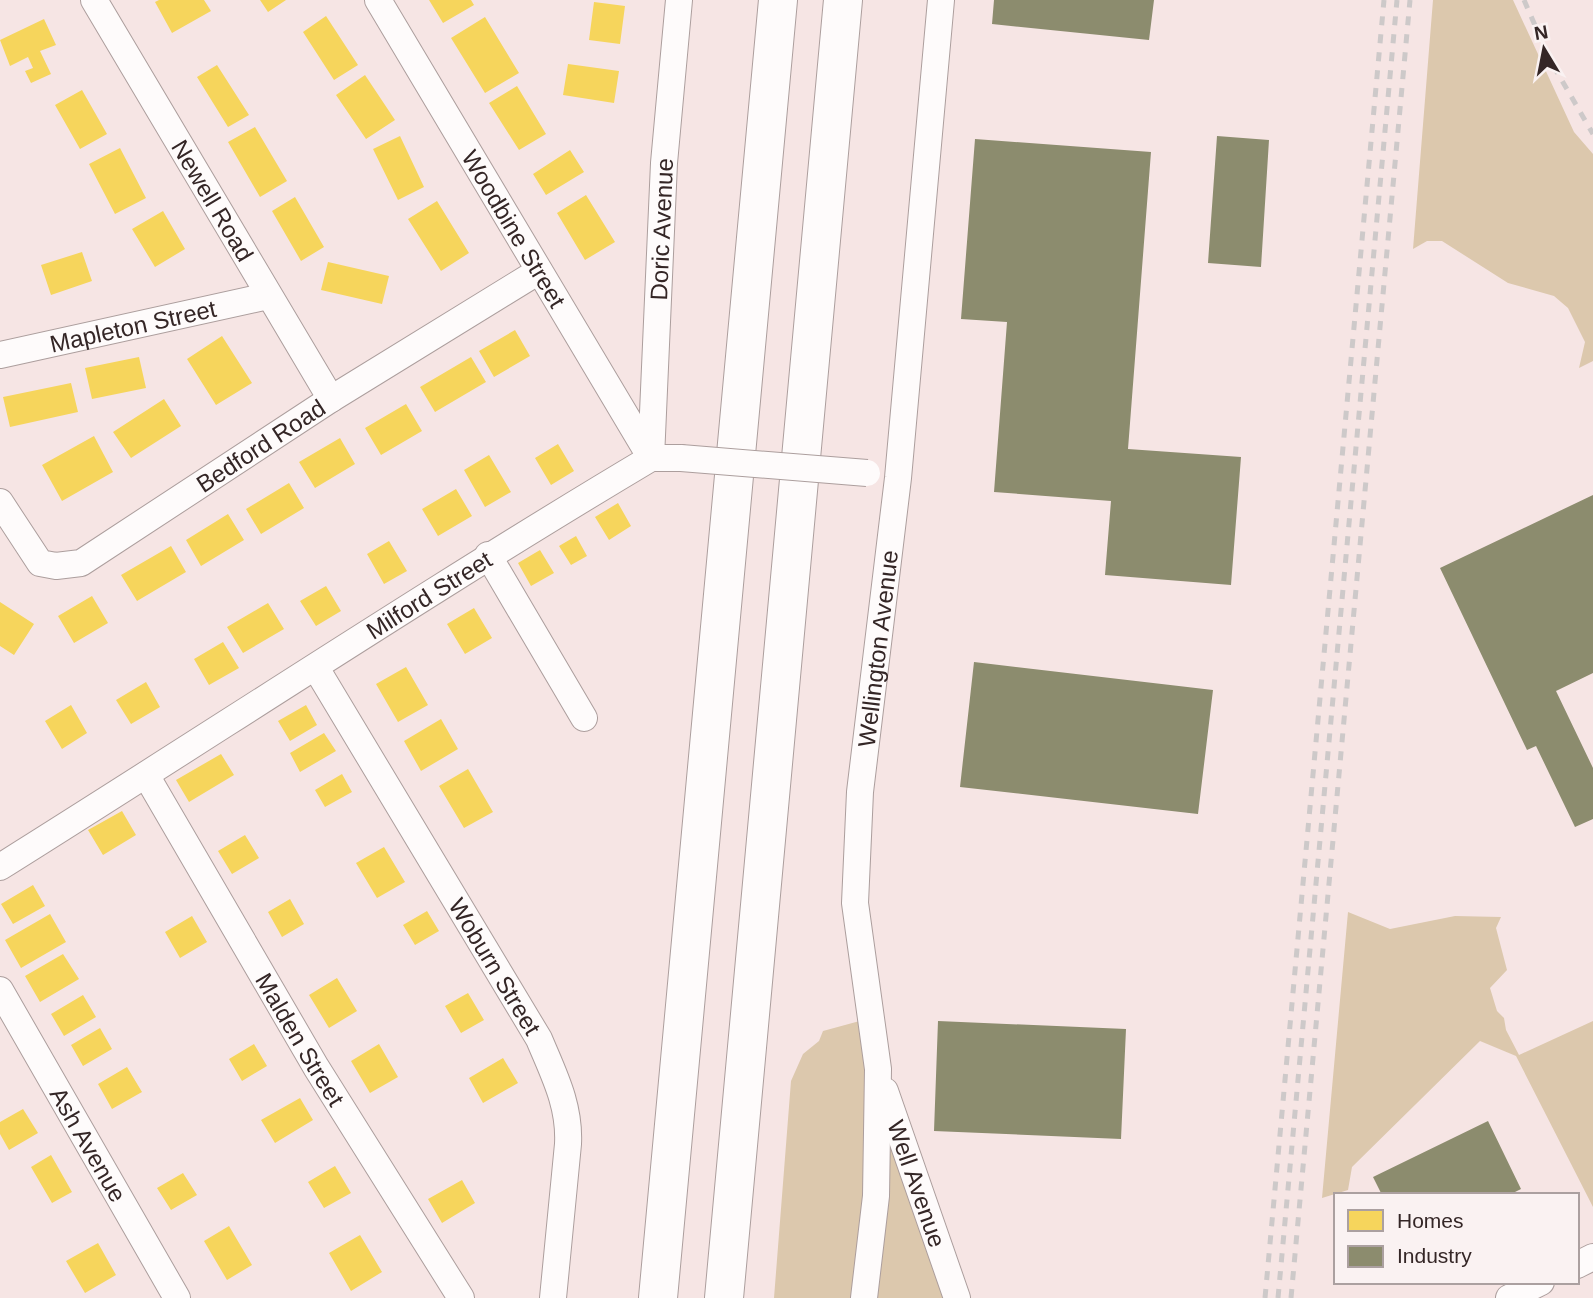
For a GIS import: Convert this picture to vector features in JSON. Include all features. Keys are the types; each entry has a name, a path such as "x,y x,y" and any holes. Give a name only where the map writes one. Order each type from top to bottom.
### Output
{"highway":[{"path":"657,1298 778,0"},
{"path":"724,1298 843,0"}],"street":[{"name":"Newell Road","path":"94,0 268,296 297,337 331,400"},
{"name":"Woodbine Street","path":"378,0 651,458"},
{"name":"Doric Avenue","path":"651,458 664,163 678,0"},
{"name":"Wellington Avenue","path":"864,1298 876,1196 878,1069 855,903 860,792 898,478 941,0"},
{"name":"Bedford Road","path":"0,502 40,563 47,566 81,563 331,400 539,271"},
{"name":"Mapleton Street","path":"0,355 268,296"},
{"path":"651,458 867,473 898,478"},
{"name":"Milford Street","path":"0,867 316,668 488,555 651,458"},
{"path":"488,555 584,719"},
{"name":"Woburn Street","path":"316,668 539,1039 564,1098 569,1124 568,1144 553,1298"},
{"name":"Malden Street","path":"146,775 316,1067 461,1298"},
{"name":"Ash Avenue","path":"0,990 177,1298"},
{"name":"Well Avenue","path":"878,1069 957,1298"},
{"path":"1509,1298 1537,1284"}],"shaded area":[{"path":"1433,0 1513,0 1574,132 1593,154 1593,361 1579,368 1585,342 1568,308 1554,296 1508,283 1442,241 1427,241 1413,249"},
{"path":"1348,912 1390,929 1455,916 1501,917 1496,928 1507,970 1490,988 1497,1011 1504,1018 1506,1030 1519,1055 1593,1021 1593,1207 1516,1056 1480,1041 1352,1167 1348,1190 1322,1198"},
{"path":"867,1019 949,1298 774,1298 791,1081 803,1054 819,1041 823,1031"}],"building: Homes":[{"path":"204,0 211,11 172,33 155,2"},
{"path":"260,0 286,0 268,12"},
{"path":"429,0 471,0 474,5 443,23"},
{"path":"594,2 625,6 620,44 589,40"},
{"path":"326,16 358,65 334,80 303,32"},
{"path":"485,17 519,73 485,93 451,38"},
{"path":"44,19 56,45 40,51 51,74 31,83 25,71 33,68 28,57 10,66 0,40"},
{"path":"568,64 619,71 614,103 563,95"},
{"path":"217,65 249,115 228,127 197,77"},
{"path":"365,75 395,120 366,139 336,95"},
{"path":"517,86 546,134 519,150 489,103"},
{"path":"82,90 107,134 80,149 55,105"},
{"path":"255,127 287,181 260,197 228,142"},
{"path":"400,136 424,187 398,200 373,149"},
{"path":"120,148 146,198 115,214 89,164"},
{"path":"570,150 584,172 546,195 533,174"},
{"path":"586,195 615,242 585,260 557,213"},
{"path":"295,197 324,247 301,261 272,211"},
{"path":"437,201 469,253 441,271 408,219"},
{"path":"163,211 185,249 155,267 132,229"},
{"path":"82,252 92,281 51,295 41,265"},
{"path":"328,262 389,276 382,304 321,290"},
{"path":"515,330 530,356 494,377 479,351"},
{"path":"222,336 252,383 216,405 187,359"},
{"path":"139,357 146,388 92,399 85,368"},
{"path":"471,357 486,382 435,412 420,387"},
{"path":"71,383 78,412 10,427 3,397"},
{"path":"164,399 181,426 131,458 113,432"},
{"path":"406,404 422,431 381,455 365,428"},
{"path":"94,436 113,472 62,501 42,465"},
{"path":"340,438 355,464 315,488 299,462"},
{"path":"558,444 574,471 551,485 535,458"},
{"path":"489,455 511,492 485,507 464,470"},
{"path":"289,483 304,508 261,534 246,509"},
{"path":"456,489 472,516 438,536 422,509"},
{"path":"618,503 631,526 609,540 595,517"},
{"path":"228,514 244,540 201,566 186,540"},
{"path":"576,536 587,556 571,565 559,546"},
{"path":"389,541 407,571 384,584 367,554"},
{"path":"171,546 186,572 137,601 121,575"},
{"path":"540,550 554,573 531,586 518,563"},
{"path":"326,586 341,611 316,626 300,601"},
{"path":"92,596 108,623 74,643 58,616"},
{"path":"0,602 34,624 14,655 0,646"},
{"path":"268,603 284,629 243,653 227,627"},
{"path":"474,608 492,638 465,654 447,624"},
{"path":"223,642 239,668 209,685 194,659"},
{"path":"406,667 428,705 398,722 376,684"},
{"path":"146,682 160,707 131,724 116,700"},
{"path":"71,705 87,733 62,749 45,721"},
{"path":"306,705 317,725 290,741 278,721"},
{"path":"441,719 458,749 421,771 404,741"},
{"path":"324,733 336,751 300,772 290,753"},
{"path":"221,754 234,775 189,802 176,780"},
{"path":"468,769 493,812 464,828 439,786"},
{"path":"342,774 352,792 325,807 315,790"},
{"path":"122,811 136,835 103,855 88,830"},
{"path":"245,835 259,858 232,874 218,851"},
{"path":"384,847 405,882 377,898 356,863"},
{"path":"33,885 45,906 13,924 1,904"},
{"path":"290,899 304,924 282,937 268,912"},
{"path":"427,911 439,931 415,945 403,925"},
{"path":"50,914 66,942 21,968 5,940"},
{"path":"192,916 207,942 180,958 165,932"},
{"path":"63,954 79,979 40,1002 25,976"},
{"path":"337,978 357,1011 329,1028 309,995"},
{"path":"468,993 484,1020 461,1033 445,1006"},
{"path":"83,995 96,1017 64,1036 51,1014"},
{"path":"100,1028 112,1049 83,1066 71,1045"},
{"path":"254,1044 267,1066 242,1081 229,1059"},
{"path":"379,1044 398,1077 370,1093 351,1061"},
{"path":"503,1058 518,1083 483,1103 469,1078"},
{"path":"127,1067 142,1092 112,1109 98,1084"},
{"path":"300,1098 313,1120 275,1143 261,1120"},
{"path":"23,1109 38,1133 9,1150 0,1134 0,1122"},
{"path":"51,1155 72,1192 52,1203 31,1167"},
{"path":"335,1166 351,1193 324,1208 308,1182"},
{"path":"183,1173 197,1195 171,1210 157,1188"},
{"path":"462,1180 475,1203 442,1223 428,1199"},
{"path":"229,1226 252,1265 227,1280 204,1241"},
{"path":"360,1235 382,1272 351,1291 329,1253"},
{"path":"98,1243 116,1275 85,1293 66,1261"}],"building: Industry":[{"path":"994,0 1154,0 1149,40 992,24"},
{"path":"1217,136 1269,140 1261,267 1208,263"},
{"path":"975,139 1151,152 1128,449 1241,457 1231,585 1105,575 1111,501 994,492 1007,322 961,319"},
{"path":"1593,495 1593,673 1556,691 1593,768 1593,819 1575,827 1536,746 1527,750 1440,568"},
{"path":"974,662 1213,690 1198,814 960,787"},
{"path":"938,1021 1126,1029 1121,1139 934,1131"},
{"path":"1488,1121 1521,1189 1513,1193 1381,1193 1373,1177"}],"railway":[{"path":"1265,1298 1384,0"},
{"path":"1278,1298 1397,0"},
{"path":"1291,1298 1410,0"},
{"path":"1524,0 1550,60 1593,134"}]}
